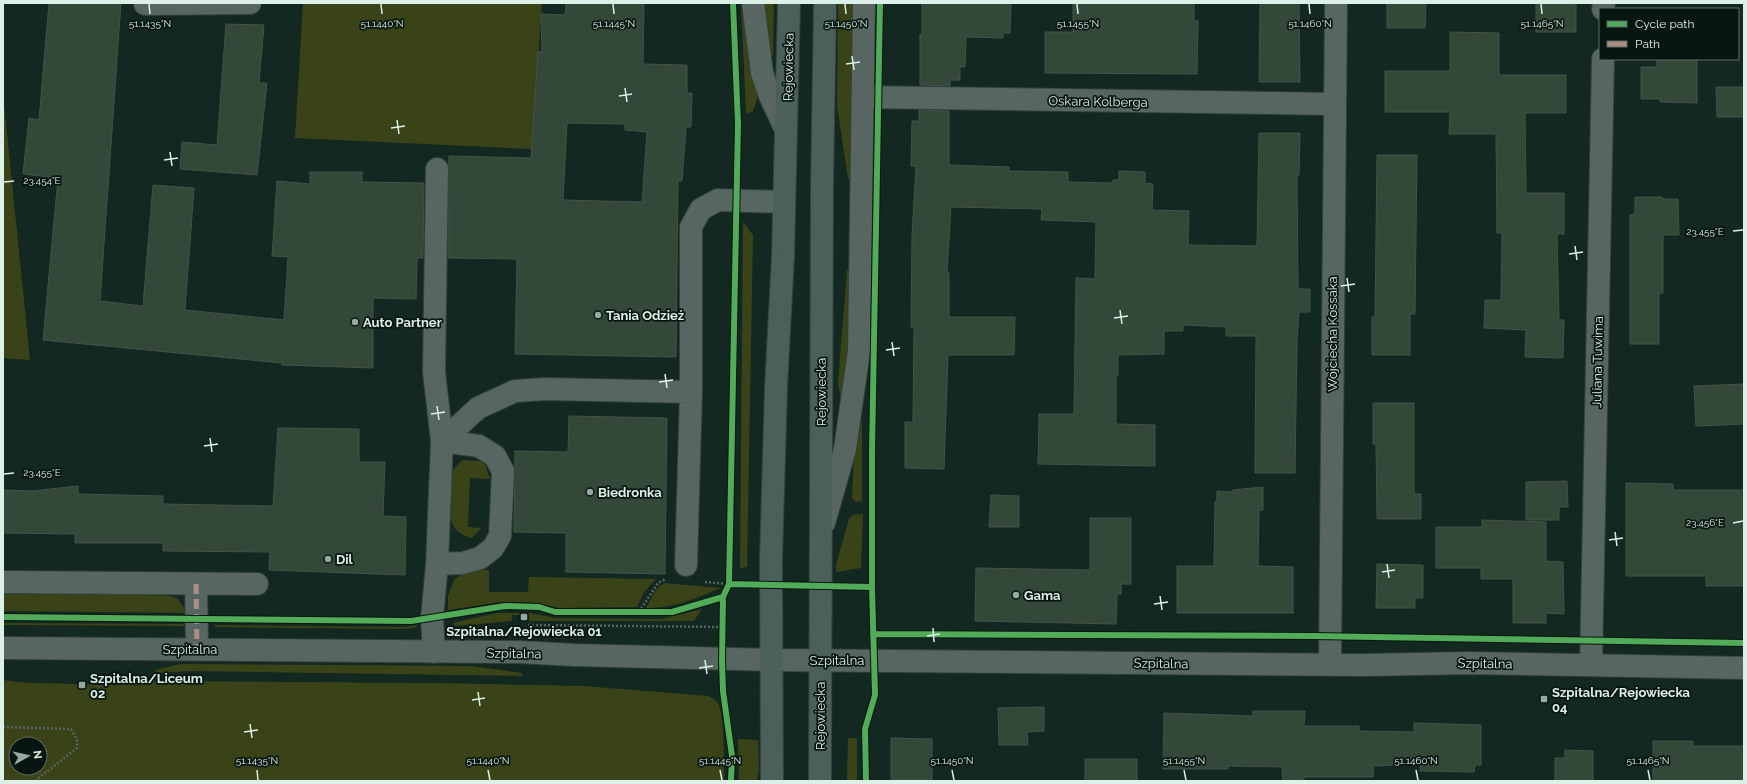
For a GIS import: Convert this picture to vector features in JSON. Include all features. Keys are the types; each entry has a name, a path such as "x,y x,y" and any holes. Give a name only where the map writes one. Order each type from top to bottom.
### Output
{"highway":[{"name":"Rejowiecka","path":"772,781 771,660 776,394 784,202 789,3"},
{"name":"Rejowiecka","path":"820,781 822,187 826,3"}],"street":[{"path":"145,4 250,3"},
{"name":"Rejowiecka","path":"753,3 762,73 770,96 786,130"},
{"path":"821,534 845,449 859,351 864,3"},
{"name":"Wojciecha Kossaka","path":"1330,664 1336,3"},
{"name":"Juliana Tuwima","path":"1591,665 1603,60"},
{"name":"Oskara Kolberga","path":"862,97 1334,104"},
{"path":"434,652 432,618 437,564 442,441 434,372 437,169"},
{"path":"686,565 691,392 691,227 701,209 718,200 784,202"},
{"path":"442,441 478,408 515,391 545,389 691,392"},
{"path":"437,564 463,563 480,558 493,548 500,536 502,470 495,456 479,446 442,441"},
{"path":"3,582 257,584"},
{"path":"196,584 197,649"},
{"name":"Szpitalna","path":"3,648 519,652 575,655 771,660 1330,664 1469,663 1744,668"}],"path":[{"path":"631,612 646,612"},
{"path":"520,625 722,627"},
{"path":"3,727 71,729 77,740 77,748 35,781"}],"green space":[{"path":"303,3 542,3 532,149 295,138"},
{"path":"741,3 747,3 758,96 753,111 746,114"},
{"path":"762,3 774,3 773,55 770,57"},
{"path":"838,3 853,3 853,179 848,179 837,105"},
{"path":"3,93 30,360 3,358"},
{"path":"743,222 753,235 747,567 740,568"},
{"path":"847,270 853,270 850,335 842,407 838,383"},
{"path":"862,422 862,501 856,502 852,498 854,454 858,425"},
{"path":"462,460 480,461 485,464 490,479 470,478 468,527 481,528 472,538 458,531 451,520 450,514 450,476"},
{"path":"863,514 861,568 836,572 836,565 849,519 853,515"},
{"path":"474,569 489,570 489,592 528,592 529,577 656,579 644,592 637,607 559,608 538,603 501,602 448,610 448,596 455,578"},
{"path":"664,583 721,588 676,605 646,608 656,589"},
{"path":"3,593 91,593 171,596 178,599 187,613 3,611"},
{"path":"702,609 694,621 529,621 529,615 512,615 512,621 456,626 452,624 497,613 529,613 556,618 662,619"},
{"path":"3,623 184,624 184,626 3,625"},
{"path":"214,625 405,627 416,625 417,627 406,629 215,627"},
{"path":"180,664 471,666 522,673 522,676 191,671 156,673 155,670"},
{"path":"3,680 31,683 106,685 135,684 154,681 432,683 584,686 708,696 718,703 722,719 724,781 3,781"},
{"path":"848,738 857,738 857,781 847,781"},
{"path":"738,739 758,740 759,767 757,781 739,781"}],"building":[{"path":"49,3 121,3 100,301 143,306 153,185 194,188 185,310 284,320 288,257 272,256 277,181 310,184 310,172 362,172 362,182 424,183 423,258 417,258 416,299 373,298 373,368 282,365 282,363 43,340 58,178 23,174 29,118 39,120"},
{"path":"566,3 644,3 643,64 687,65 687,93 692,93 691,127 686,127 682,181 678,181 676,357 515,354 517,259 448,258 449,156 531,158 538,52 542,52 541,14 565,15","holes":["567,123 625,124 625,130 647,132 642,202 563,200"]},
{"path":"922,3 1011,3 1010,33 1003,33 1003,38 966,37 965,67 960,67 960,80 950,80 950,86 920,85 920,34 922,34"},
{"path":"1073,3 1194,3 1194,21 1198,21 1197,74 1045,73 1045,32 1073,32"},
{"path":"1260,3 1299,3 1300,82 1259,82"},
{"path":"1387,3 1426,3 1425,28 1387,28"},
{"path":"1536,3 1576,3 1576,32 1536,32"},
{"path":"226,24 264,25 259,83 267,83 257,175 180,169 182,142 217,145"},
{"path":"1450,32 1499,33 1499,75 1566,75 1566,113 1525,113 1526,193 1564,193 1564,234 1557,234 1559,320 1564,320 1563,358 1525,357 1526,330 1484,328 1485,300 1501,300 1502,233 1497,233 1496,134 1449,134 1450,112 1385,112 1385,71 1450,71"},
{"path":"1657,60 1697,60 1697,103 1660,102 1660,99 1641,99 1641,67 1657,67"},
{"path":"1716,87 1744,87 1744,117 1717,117"},
{"path":"919,110 949,111 949,165 1009,167 1009,171 1068,172 1068,182 1112,183 1113,180 1119,180 1119,171 1145,172 1145,183 1153,184 1152,210 1189,211 1188,245 1257,246 1259,133 1300,133 1299,175 1297,175 1298,289 1310,289 1310,312 1299,312 1297,341 1295,473 1255,473 1256,336 1226,336 1226,327 1183,325 1183,331 1164,331 1164,354 1118,355 1118,376 1116,376 1116,424 1155,425 1155,466 1038,464 1039,414 1074,414 1076,278 1095,279 1096,222 1041,220 1042,209 951,207 947,273 949,273 949,317 1015,317 1014,355 948,355 944,469 905,468 905,422 913,422 914,327 911,327 912,235 916,166 911,166 912,121 919,121"},
{"path":"1377,155 1417,155 1415,314 1410,314 1410,355 1372,355 1372,317 1375,317"},
{"path":"1635,197 1662,197 1663,199 1678,199 1679,235 1663,235 1663,293 1659,293 1659,344 1630,344 1630,215 1635,214"},
{"path":"1744,384 1744,424 1696,426 1694,386"},
{"path":"1373,403 1414,403 1414,494 1421,494 1421,519 1377,519 1376,444 1373,444"},
{"name":"Biedronka","path":"569,416 667,418 665,574 566,572 566,533 514,532 515,451 568,452"},
{"path":"278,428 359,429 359,462 385,462 383,516 406,517 405,575 269,570 270,552 163,551 163,543 75,543 75,534 3,533 3,490 33,491 78,486 78,494 163,496 163,504 273,506"},
{"path":"1567,481 1568,507 1559,507 1559,520 1526,520 1526,482"},
{"path":"1626,483 1673,484 1673,490 1744,490 1744,586 1706,586 1706,576 1626,576"},
{"path":"1263,487 1263,510 1259,510 1258,566 1293,567 1293,613 1177,613 1177,566 1214,566 1215,501 1217,502 1217,491 1232,492 1233,490"},
{"path":"991,495 1019,496 1019,527 989,527"},
{"path":"1090,518 1131,518 1131,584 1121,584 1121,594 1117,594 1116,624 975,621 976,568 1090,570"},
{"path":"1482,520 1546,522 1546,561 1563,562 1564,614 1546,613 1546,623 1513,623 1513,579 1481,579 1481,568 1436,568 1436,527 1482,527"},
{"path":"1377,564 1423,565 1423,598 1415,598 1415,608 1376,608"},
{"path":"1044,707 1044,731 1027,732 1028,745 999,745 998,708"},
{"path":"1253,711 1305,711 1304,726 1359,726 1359,731 1414,732 1414,723 1481,725 1481,765 1475,765 1474,772 1420,771 1420,764 1374,766 1373,777 1304,777 1304,781 1283,781 1282,767 1228,766 1228,769 1163,769 1164,713 1253,716"},
{"path":"891,738 932,739 932,780 891,780"},
{"path":"1653,741 1693,741 1693,746 1744,746 1744,781 1653,781"},
{"path":"1565,750 1593,751 1593,781 1555,781 1555,758 1565,758"},
{"path":"1085,759 1137,759 1137,781 1085,781"}],"marked path":[{"path":"196,584 197,649"}],"cycle path":[{"path":"731,781 732,756 723,691 722,660 723,597 729,584 738,124 733,3"},
{"path":"866,781 865,729 875,695 872,587 872,452 880,3"},
{"path":"729,584 872,587"},
{"path":"3,617 411,621 505,606 539,607 555,612 672,612 723,597"},
{"path":"873,634 1313,636 1744,643"}],"place":[{"name":"Tania Odzież","path":"598,315"},
{"name":"Auto Partner","path":"355,322"},
{"name":"Biedronka","path":"590,492"},
{"name":"Dil","path":"328,559"},
{"name":"Gama","path":"1016,595"},
{"name":"Szpitalna/Rejowiecka 01","path":"524,617"},
{"name":"Szpitalna/Liceum 02","path":"82,685"},
{"name":"Szpitalna/Rejowiecka 04","path":"1544,699"}]}
